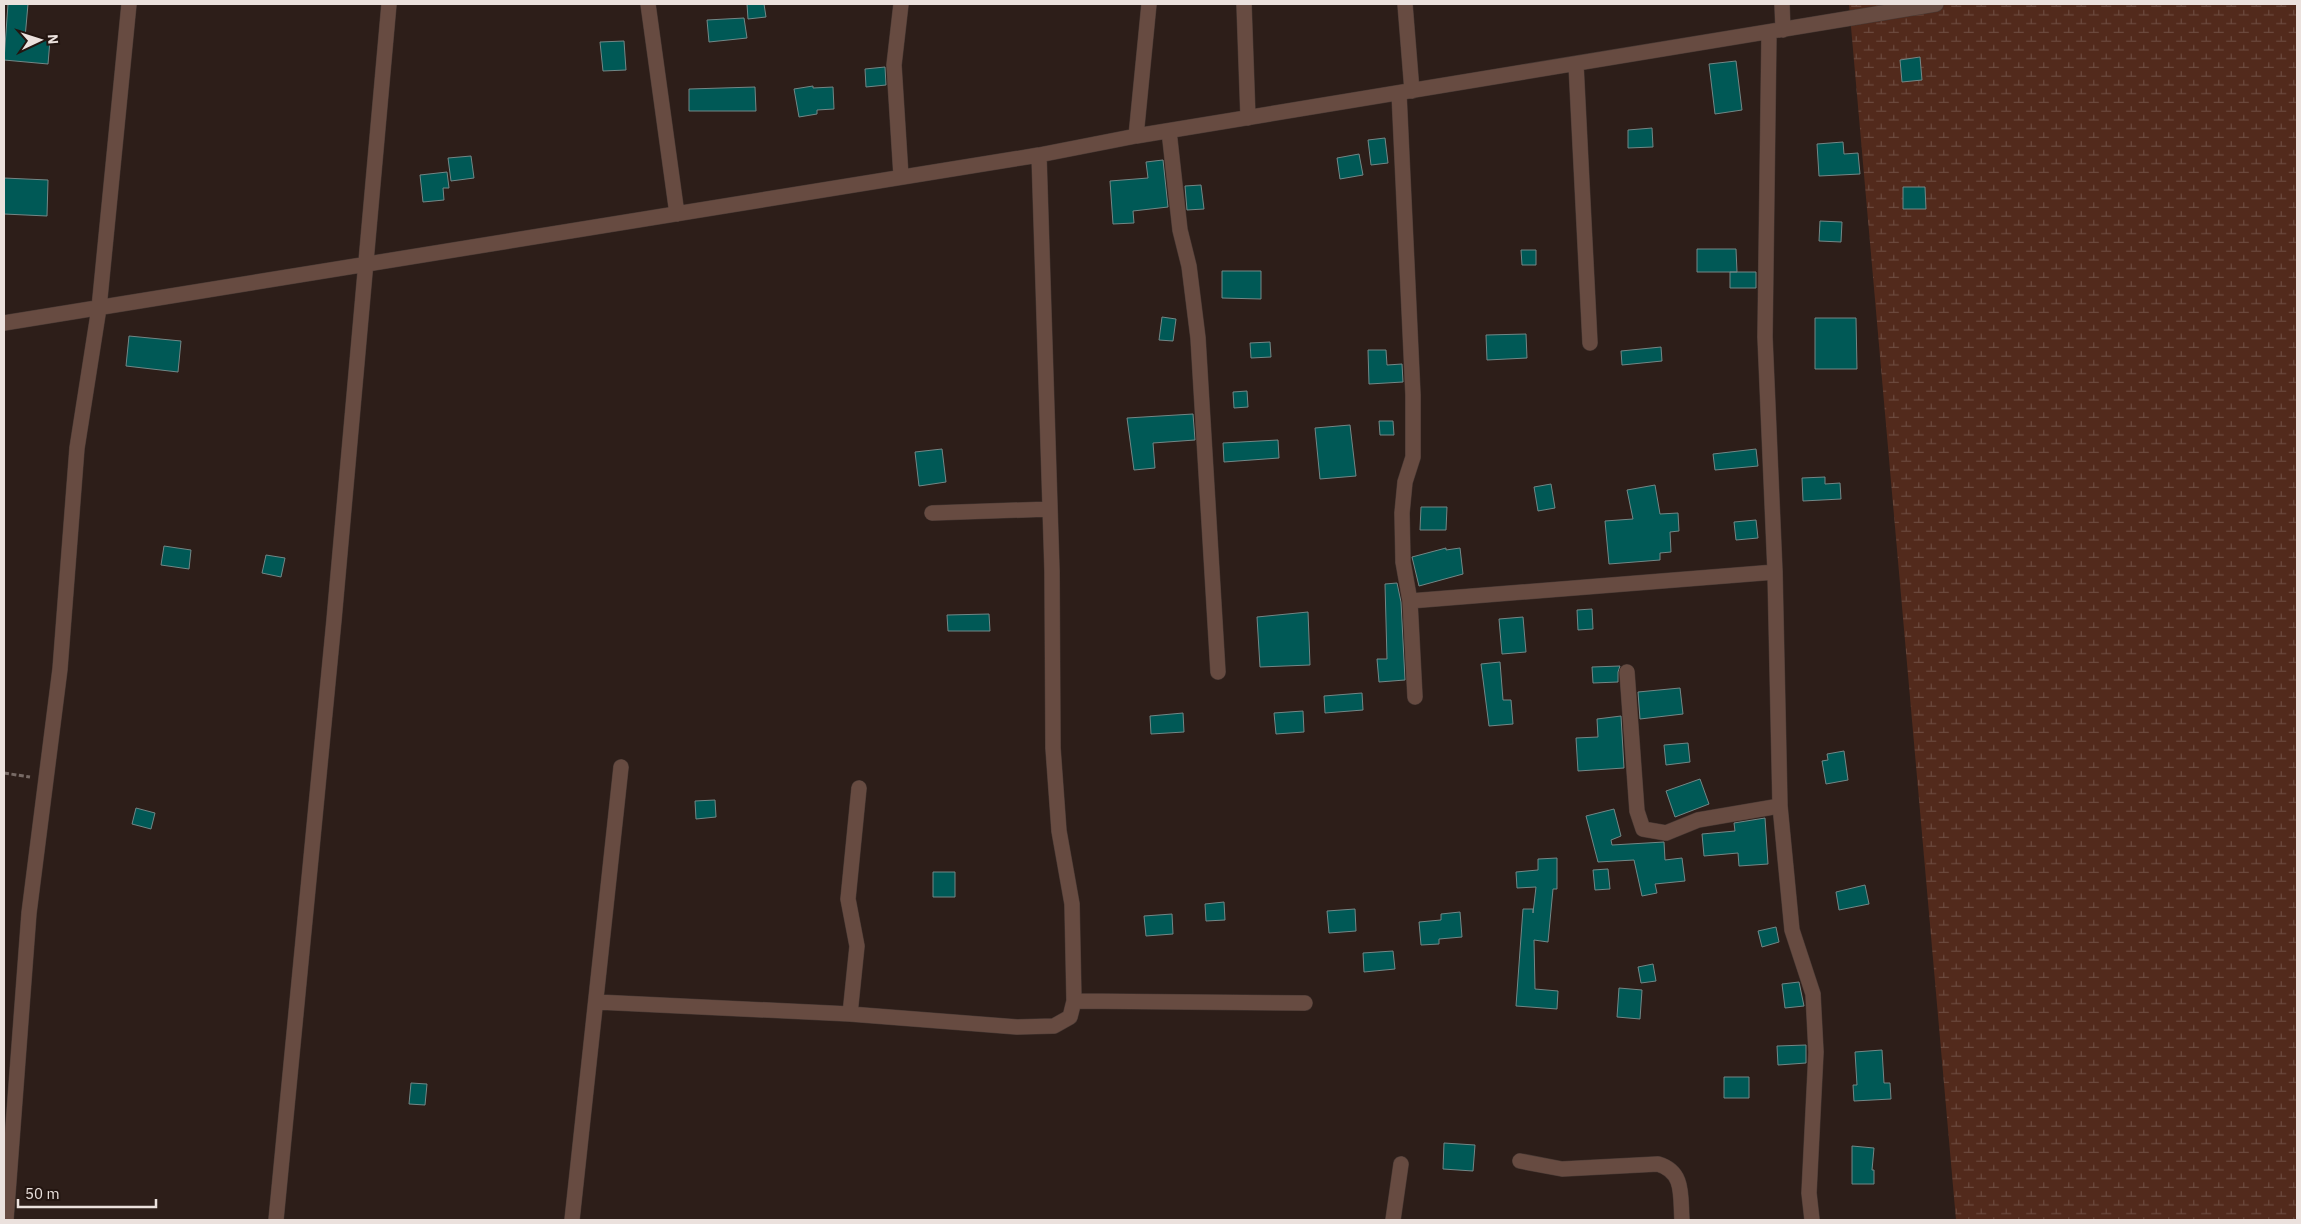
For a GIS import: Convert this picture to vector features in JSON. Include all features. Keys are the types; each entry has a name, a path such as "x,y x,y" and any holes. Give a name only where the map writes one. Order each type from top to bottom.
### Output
{"street":[{"path":"6,1220 29,913 60,669 77,448 99,308 129,4"},
{"path":"276,1220 389,4"},
{"path":"648,4 677,214"},
{"path":"901,4 894,65 901,176"},
{"path":"1136,136 1149,4"},
{"path":"1244,4 1248,118"},
{"path":"1405,4 1405,92 1413,457 1405,482 1402,513 1402,562 1410,601 1415,697"},
{"path":"1782,4 1776,31 1765,337 1775,572 1780,806 1792,930 1814,994 1816,1052 1810,1174 1812,1220"},
{"path":"4,323 1039,155 1169,130 1936,4"},
{"path":"1576,64 1590,344"},
{"path":"1169,130 1180,230 1189,266 1198,338 1218,672"},
{"path":"597,1002 850,1014 1017,1027 1054,1026 1070,1017 1074,1001 1072,904 1059,831 1053,748 1050,509 1039,155"},
{"path":"932,513 1050,509"},
{"path":"1410,601 1775,572"},
{"path":"1627,672 1637,810 1643,829 1666,833 1698,820 1780,806"},
{"path":"572,1220 597,1002 620,767"},
{"path":"850,1014 857,946 850,919 848,899 859,788"},
{"path":"1074,1001 1305,1003"},
{"path":"1520,1161 1562,1169 1658,1164 1666,1166 1674,1170 1678,1178 1682,1220"},
{"path":"1393,1220 1402,1164"}],"path":[{"path":"4,773 46,780"}],"green space":[{"path":"1849,4 2297,4 2297,1220 1956,1220"}],"building":[{"path":"8,4 28,4 25,38 50,40 48,64 4,60"},
{"path":"747,4 764,4 766,17 748,19"},
{"path":"744,18 747,38 709,42 707,20"},
{"path":"624,41 626,70 603,71 600,42"},
{"path":"1920,57 1922,80 1902,82 1900,60"},
{"path":"1736,61 1742,110 1715,114 1709,64"},
{"path":"885,67 886,85 866,87 865,69"},
{"path":"813,86 813,88 833,87 834,109 817,110 817,114 799,117 794,89"},
{"path":"755,87 756,111 689,111 689,89"},
{"path":"1652,128 1653,147 1628,148 1628,130"},
{"path":"1385,138 1388,163 1371,165 1368,140"},
{"path":"1843,142 1844,154 1858,153 1860,174 1819,176 1817,144"},
{"path":"1359,154 1363,175 1340,179 1337,158"},
{"path":"471,156 474,178 451,181 448,158"},
{"path":"1163,160 1168,207 1133,211 1134,223 1113,224 1110,181 1148,178 1146,162"},
{"path":"447,172 449,188 443,188 444,200 423,202 420,175"},
{"path":"4,178 48,180 47,216 4,214"},
{"path":"1201,185 1204,209 1187,210 1185,186"},
{"path":"1903,187 1925,187 1926,209 1903,209"},
{"path":"1820,221 1842,222 1841,242 1819,241"},
{"path":"1697,249 1736,249 1737,272 1697,272"},
{"path":"1521,250 1536,250 1536,265 1522,265"},
{"path":"1222,271 1261,271 1261,299 1222,298"},
{"path":"1730,272 1756,272 1756,288 1730,288"},
{"path":"1162,317 1176,319 1173,341 1159,340"},
{"path":"1815,318 1856,318 1857,369 1815,369"},
{"path":"1526,334 1527,358 1487,360 1486,335"},
{"path":"129,336 181,341 178,372 126,366"},
{"path":"1270,342 1271,357 1251,358 1250,343"},
{"path":"1661,347 1662,361 1622,365 1621,351"},
{"path":"1368,350 1386,350 1387,365 1402,364 1403,382 1369,384"},
{"path":"1247,391 1248,407 1234,408 1233,392"},
{"path":"1193,414 1195,440 1153,443 1155,468 1134,470 1127,418"},
{"path":"1379,421 1393,421 1394,435 1380,435"},
{"path":"1350,425 1356,476 1320,479 1315,428"},
{"path":"1278,440 1279,458 1224,462 1223,443"},
{"path":"942,449 946,482 919,486 915,452"},
{"path":"1756,449 1758,466 1715,470 1713,454"},
{"path":"1825,477 1825,484 1840,483 1841,499 1803,501 1802,478"},
{"path":"1551,484 1555,508 1538,511 1534,487"},
{"path":"1655,485 1660,514 1678,513 1679,531 1670,532 1671,552 1660,553 1660,560 1609,564 1605,521 1633,519 1627,490"},
{"path":"1421,507 1447,507 1446,530 1420,530"},
{"path":"1756,520 1758,538 1736,540 1734,522"},
{"path":"164,546 191,550 189,569 161,565"},
{"path":"1446,548 1446,550 1460,548 1463,574 1419,586 1412,557"},
{"path":"266,555 285,558 281,577 262,573"},
{"path":"1397,583 1401,602 1405,680 1379,682 1377,659 1387,659 1385,584"},
{"path":"1592,609 1593,629 1578,630 1577,610"},
{"path":"1308,612 1310,665 1260,667 1257,617"},
{"path":"989,614 990,631 948,631 947,615"},
{"path":"1523,617 1526,652 1502,654 1499,619"},
{"path":"1500,662 1503,700 1511,700 1513,724 1489,726 1481,664"},
{"path":"1620,666 1618,682 1593,683 1592,667"},
{"path":"1680,688 1683,714 1640,719 1638,692"},
{"path":"1362,693 1363,710 1325,713 1324,696"},
{"path":"1303,711 1304,732 1276,734 1274,713"},
{"path":"1183,713 1184,732 1151,734 1150,716"},
{"path":"1621,716 1624,768 1578,771 1576,738 1598,737 1597,719"},
{"path":"1688,743 1690,762 1666,765 1664,745"},
{"path":"1844,751 1848,780 1826,784 1822,761 1828,760 1827,754"},
{"path":"1700,779 1709,804 1675,817 1666,791"},
{"path":"715,800 716,817 696,819 695,801"},
{"path":"136,808 155,813 151,829 132,824"},
{"path":"1614,809 1621,836 1611,840 1612,845 1664,842 1665,860 1682,858 1685,881 1655,884 1657,893 1642,896 1634,860 1598,862 1586,816"},
{"path":"1765,818 1768,864 1739,866 1738,853 1704,856 1702,834 1735,831 1734,823"},
{"path":"1557,858 1557,889 1553,889 1548,942 1534,940 1535,989 1558,991 1557,1009 1516,1006 1523,909 1533,909 1533,913 1536,887 1517,888 1516,872 1538,870 1538,859"},
{"path":"1608,869 1610,889 1595,890 1593,870"},
{"path":"933,872 955,872 955,897 933,897"},
{"path":"1865,885 1869,904 1839,910 1836,892"},
{"path":"1224,902 1225,920 1206,921 1205,904"},
{"path":"1355,909 1356,931 1329,933 1327,911"},
{"path":"1460,912 1462,937 1439,939 1439,944 1421,945 1419,922 1441,920 1441,914"},
{"path":"1172,914 1173,934 1146,936 1144,916"},
{"path":"1776,927 1779,942 1762,947 1758,931"},
{"path":"1393,951 1395,969 1364,972 1363,953"},
{"path":"1653,964 1656,981 1641,983 1638,967"},
{"path":"1799,982 1804,1006 1785,1008 1782,984"},
{"path":"1619,988 1642,990 1640,1019 1617,1017"},
{"path":"1806,1045 1806,1063 1778,1065 1777,1046"},
{"path":"1882,1050 1884,1083 1890,1083 1891,1099 1854,1101 1853,1085 1857,1085 1855,1052"},
{"path":"1724,1077 1749,1077 1749,1098 1724,1098"},
{"path":"411,1083 427,1084 425,1105 409,1104"},
{"path":"1444,1143 1475,1145 1473,1171 1443,1169"},
{"path":"1852,1146 1874,1148 1872,1170 1874,1170 1874,1184 1852,1184"}]}
